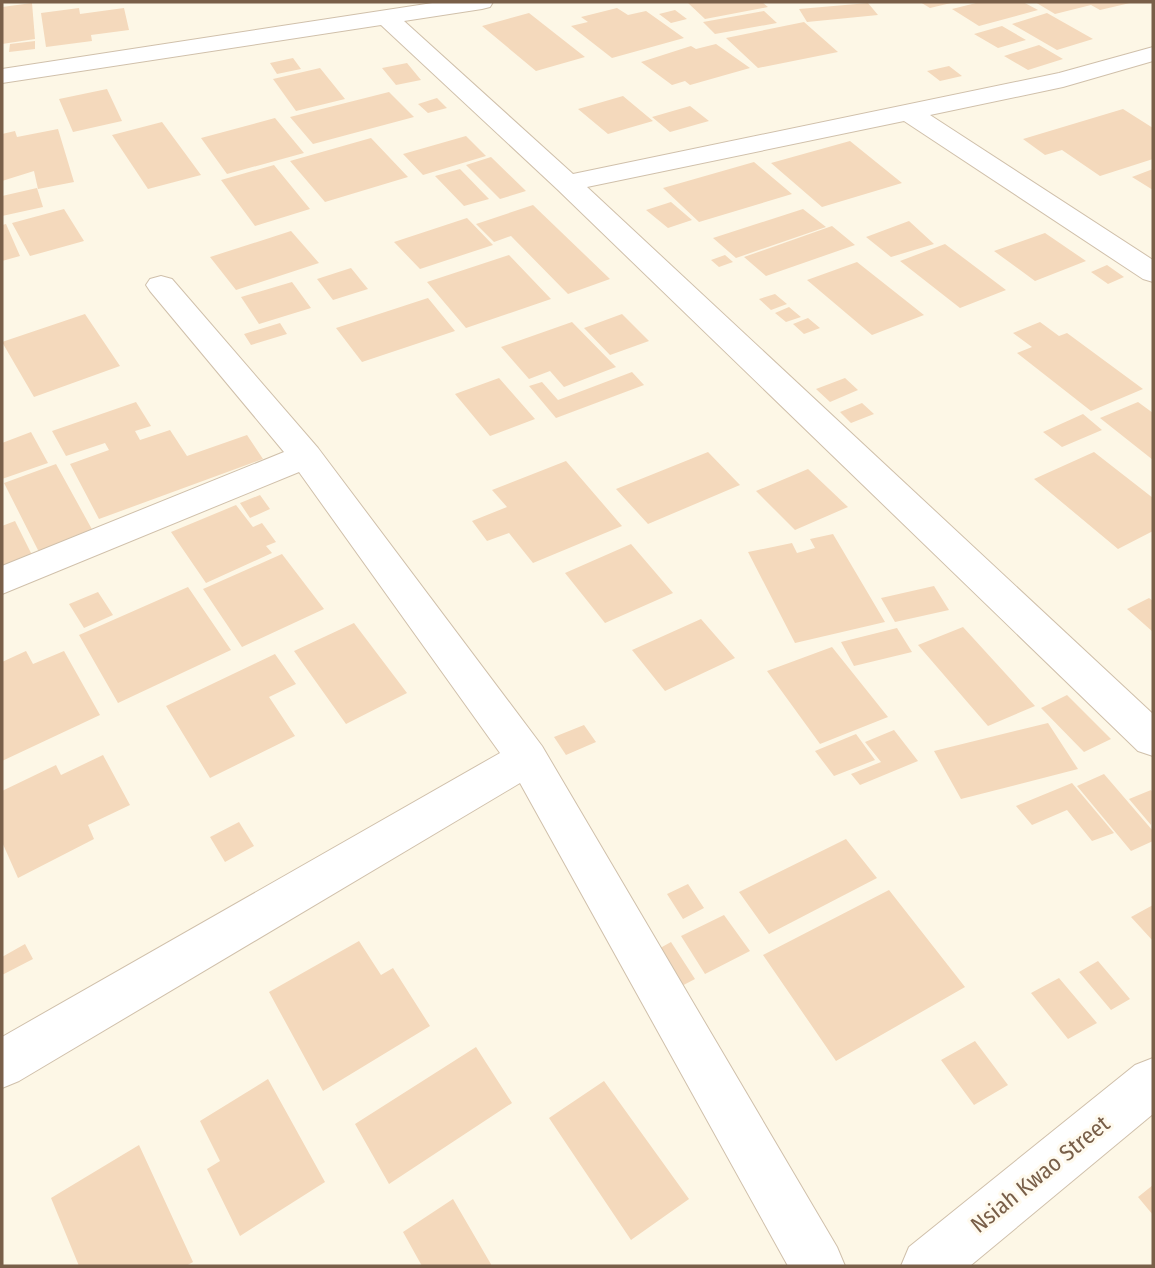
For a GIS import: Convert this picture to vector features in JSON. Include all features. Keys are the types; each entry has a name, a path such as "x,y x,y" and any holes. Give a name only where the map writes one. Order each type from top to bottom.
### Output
{"street":[{"path":"2,76 388,19 482,2"},
{"path":"388,19 566,183 1153,739"},
{"path":"566,183 1063,80 1153,54"},
{"path":"910,113 1153,273"},
{"path":"161,285 306,456 527,758 818,1266"},
{"path":"2,581 306,456"},
{"path":"2,1064 527,758"},
{"name":"Nsiah Kwao Street","path":"928,1266 1153,1082"}],"building":[{"path":"687,2 762,2 768,7 705,19"},
{"path":"920,2 951,2 951,3 930,8"},
{"path":"980,2 1023,2 1038,10 979,26 952,9"},
{"path":"1035,2 1130,3 1100,10 1091,5 1055,14"},
{"path":"32,3 35,39 2,44 2,7"},
{"path":"868,3 878,15 807,22 799,9"},
{"path":"79,8 80,14 124,8 129,30 91,35 92,41 46,47 41,13"},
{"path":"617,8 628,15 646,11 684,38 612,58 571,26 588,22 581,17"},
{"path":"675,10 687,19 671,23 659,14"},
{"path":"764,11 777,23 715,34 703,22"},
{"path":"529,13 585,57 536,71 482,26"},
{"path":"1047,13 1093,39 1057,50 1012,24"},
{"path":"804,22 838,52 758,68 726,38"},
{"path":"1002,26 1026,40 998,48 974,34"},
{"path":"35,41 35,49 9,52 10,44"},
{"path":"716,44 750,68 690,85 685,81 672,85 641,62 691,46 696,49"},
{"path":"1039,45 1063,59 1028,70 1004,56"},
{"path":"293,58 301,69 277,74 270,63"},
{"path":"407,63 421,80 396,85 382,68"},
{"path":"949,66 962,76 940,81 927,71"},
{"path":"320,68 345,99 296,111 273,79"},
{"path":"107,89 122,121 73,132 59,99"},
{"path":"389,92 414,117 313,144 290,117"},
{"path":"623,96 653,121 608,134 578,109"},
{"path":"437,98 447,108 428,113 418,104"},
{"path":"690,106 709,121 670,132 652,117"},
{"path":"1123,109 1153,128 1153,159 1100,176 1062,150 1045,155 1023,139"},
{"path":"275,118 304,153 227,174 201,138"},
{"path":"162,122 201,175 148,189 112,135"},
{"path":"58,129 74,182 38,189 34,171 2,181 2,134 15,131 17,137"},
{"path":"466,136 486,156 423,175 403,154"},
{"path":"371,138 408,177 325,202 290,161"},
{"path":"850,141 902,183 822,207 771,163"},
{"path":"491,157 526,191 500,199 466,165"},
{"path":"754,162 792,194 699,222 663,188"},
{"path":"274,165 310,209 255,226 221,180"},
{"path":"460,169 489,199 464,206 435,176"},
{"path":"1153,169 1153,190 1132,177"},
{"path":"37,188 43,207 2,216 2,196"},
{"path":"671,202 692,220 668,228 646,210"},
{"path":"533,205 610,279 568,294 511,236 494,242 476,224"},
{"path":"64,209 84,241 30,256 12,223"},
{"path":"803,209 826,227 736,258 713,238"},
{"path":"467,218 493,245 420,269 394,242"},
{"path":"909,221 934,244 891,257 866,237"},
{"path":"6,224 20,256 2,261 2,225"},
{"path":"832,226 855,245 766,276 744,257"},
{"path":"291,231 319,263 236,290 210,257"},
{"path":"1045,233 1086,261 1035,281 994,251"},
{"path":"945,244 1006,290 960,308 900,261"},
{"path":"509,255 551,299 466,328 427,282"},
{"path":"725,255 733,262 719,267 711,260"},
{"path":"857,262 924,315 872,335 807,280"},
{"path":"1107,265 1124,277 1108,284 1091,272"},
{"path":"351,268 368,289 333,300 317,279"},
{"path":"292,282 311,308 259,324 241,297"},
{"path":"775,294 787,304 771,310 759,299"},
{"path":"428,298 455,331 362,362 336,328"},
{"path":"789,307 801,317 786,322 775,313"},
{"path":"85,314 120,366 34,397 2,342"},
{"path":"622,314 649,341 610,355 584,328"},
{"path":"808,318 820,328 804,334 793,324"},
{"path":"572,322 616,367 564,387 550,371 529,379 501,347"},
{"path":"1040,322 1059,336 1067,333 1143,389 1091,411 1017,353 1032,347 1013,333"},
{"path":"280,323 287,334 251,345 244,334"},
{"path":"632,372 644,385 556,418 529,386 542,382 558,400"},
{"path":"499,378 535,419 490,436 455,394"},
{"path":"845,378 858,390 830,402 816,389"},
{"path":"136,402 151,426 135,431 140,440 170,430 187,456 247,435 263,459 99,519 70,464 109,450 105,443 66,456 52,431"},
{"path":"1138,402 1153,413 1153,460 1100,418"},
{"path":"862,403 874,414 851,423 840,412"},
{"path":"1083,414 1102,430 1062,447 1043,432"},
{"path":"31,432 48,463 2,479 2,443"},
{"path":"708,452 740,485 648,524 616,489"},
{"path":"1094,452 1153,498 1153,531 1118,549 1034,479"},
{"path":"566,461 622,526 533,563 509,533 487,541 472,521 507,507 492,490"},
{"path":"56,464 94,533 40,554 4,483"},
{"path":"808,469 848,507 795,530 756,491"},
{"path":"260,495 270,509 250,518 240,503"},
{"path":"236,505 253,527 262,523 276,542 266,546 272,553 206,583 171,532"},
{"path":"15,521 33,557 2,569 2,526"},
{"path":"833,534 885,622 795,643 748,552 792,543 797,553 815,548 810,539"},
{"path":"631,544 673,593 605,623 565,573"},
{"path":"282,554 324,609 242,647 203,589"},
{"path":"934,586 949,610 895,622 881,598"},
{"path":"188,587 231,650 118,703 79,635"},
{"path":"98,592 113,615 84,628 69,604"},
{"path":"1149,598 1153,601 1153,632 1127,609"},
{"path":"701,619 735,658 665,691 632,650"},
{"path":"354,623 407,693 346,724 294,651"},
{"path":"963,627 1035,706 988,726 918,645"},
{"path":"897,628 912,652 854,666 841,642"},
{"path":"832,647 888,717 820,744 767,671"},
{"path":"26,651 33,664 64,651 100,715 2,761 2,662"},
{"path":"275,654 296,684 269,697 295,736 210,778 166,706"},
{"path":"1067,695 1111,739 1084,752 1041,708"},
{"path":"1048,723 1078,769 961,799 934,751"},
{"path":"584,725 596,742 566,755 554,737"},
{"path":"894,730 918,761 860,785 851,774 881,762 865,742"},
{"path":"856,734 875,760 834,776 815,751"},
{"path":"103,755 130,805 88,825 94,839 18,878 2,842 2,791 56,765 61,775"},
{"path":"1104,774 1153,831 1153,841 1131,851 1077,786"},
{"path":"1072,783 1114,833 1092,841 1067,810 1032,825 1016,806"},
{"path":"1151,790 1153,793 1151,825 1129,799"},
{"path":"239,822 254,846 225,862 210,837"},
{"path":"846,839 877,878 769,934 739,892"},
{"path":"688,884 704,908 683,919 667,894"},
{"path":"889,890 965,987 836,1061 763,955"},
{"path":"1153,905 1153,941 1131,917"},
{"path":"724,915 750,951 705,974 681,936"},
{"path":"359,941 381,975 393,968 430,1026 323,1091 269,992"},
{"path":"671,942 695,979 676,989 653,952"},
{"path":"25,944 33,959 2,975 2,957"},
{"path":"1098,961 1130,999 1111,1010 1079,972"},
{"path":"1059,978 1097,1023 1068,1039 1031,993"},
{"path":"975,1041 1008,1085 974,1105 941,1060"},
{"path":"476,1047 512,1103 389,1184 355,1124"},
{"path":"268,1079 325,1182 240,1236 207,1169 220,1161 200,1121"},
{"path":"604,1081 689,1199 631,1240 549,1118"},
{"path":"139,1145 193,1262 186,1266 79,1266 51,1198"},
{"path":"1153,1185 1153,1215 1138,1197"},
{"path":"453,1199 492,1266 422,1266 403,1232"}]}
